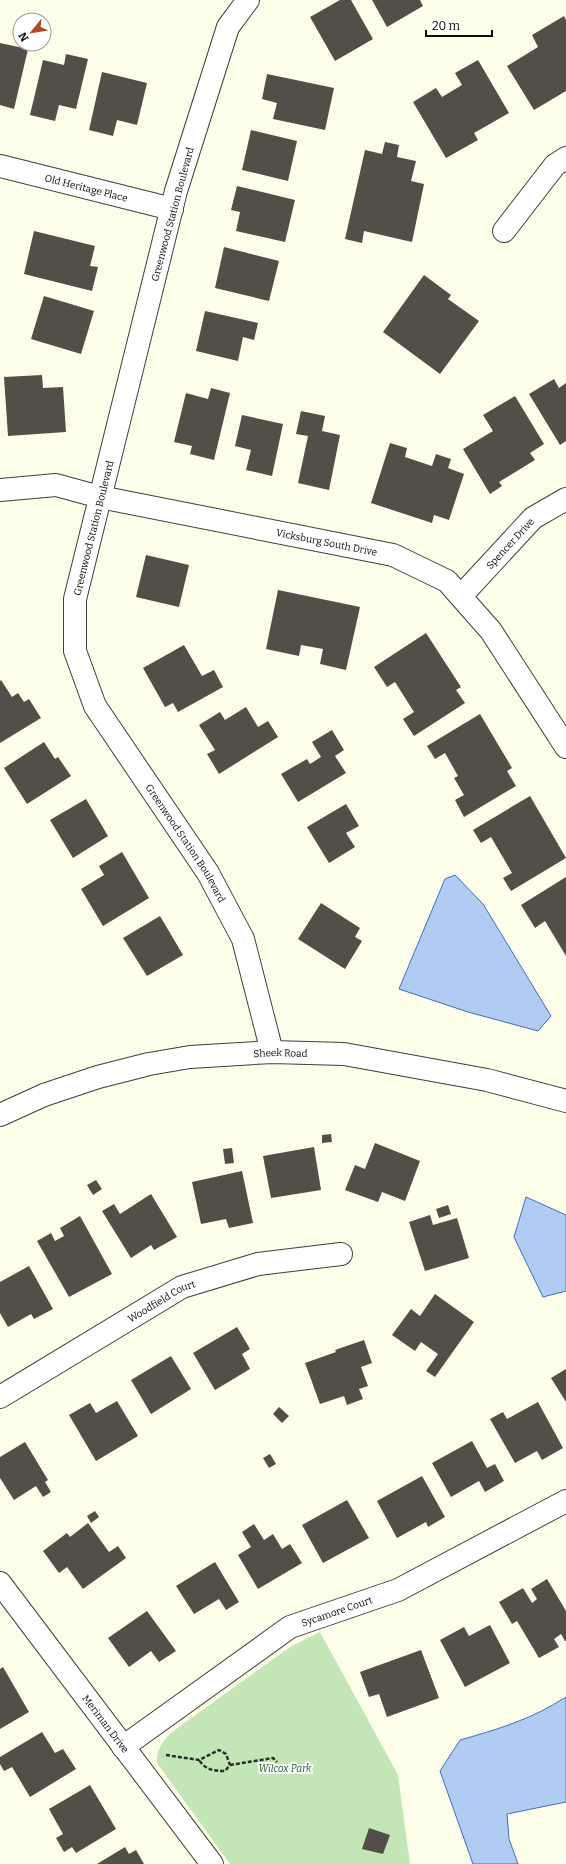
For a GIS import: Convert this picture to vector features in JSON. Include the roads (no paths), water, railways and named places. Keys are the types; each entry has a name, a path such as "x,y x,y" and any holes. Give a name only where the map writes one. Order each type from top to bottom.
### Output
{"street":[{"name":"Greenwood Station Boulevard","path":"248,0 228,27 172,209 75,599 75,651 95,706 208,873 243,939 272,1052"},
{"path":"504,231 555,165 566,158"},
{"name":"Old Heritage Place","path":"0,166 172,209"},
{"name":"Vicksburg South Drive","path":"0,490 56,486 100,497 393,555 447,581 461,596 491,631 566,747"},
{"name":"Spencer Drive","path":"461,596 533,518 566,499"},
{"name":"Sheek Road","path":"0,1115 44,1095 98,1077 149,1064 190,1057 272,1052 344,1054 487,1080 566,1101"},
{"name":"Woodfield Court","path":"0,1397 182,1287 258,1264 341,1254"},
{"name":"Sycamore Court","path":"123,1747 290,1627 398,1590 566,1501"},
{"name":"Meriman Drive","path":"0,1583 212,1864"}],"water":[{"path":"455,875 483,904 551,1016 538,1031 468,1012 399,989 445,879"},
{"path":"526,1197 566,1215 566,1291 543,1297 514,1237"},
{"path":"566,1697 566,1802 507,1814 509,1839 518,1864 473,1864 440,1771 460,1740 515,1723 553,1705"}],"park label":[{"name":"Wilcox Park","path":"285,1768"}]}
